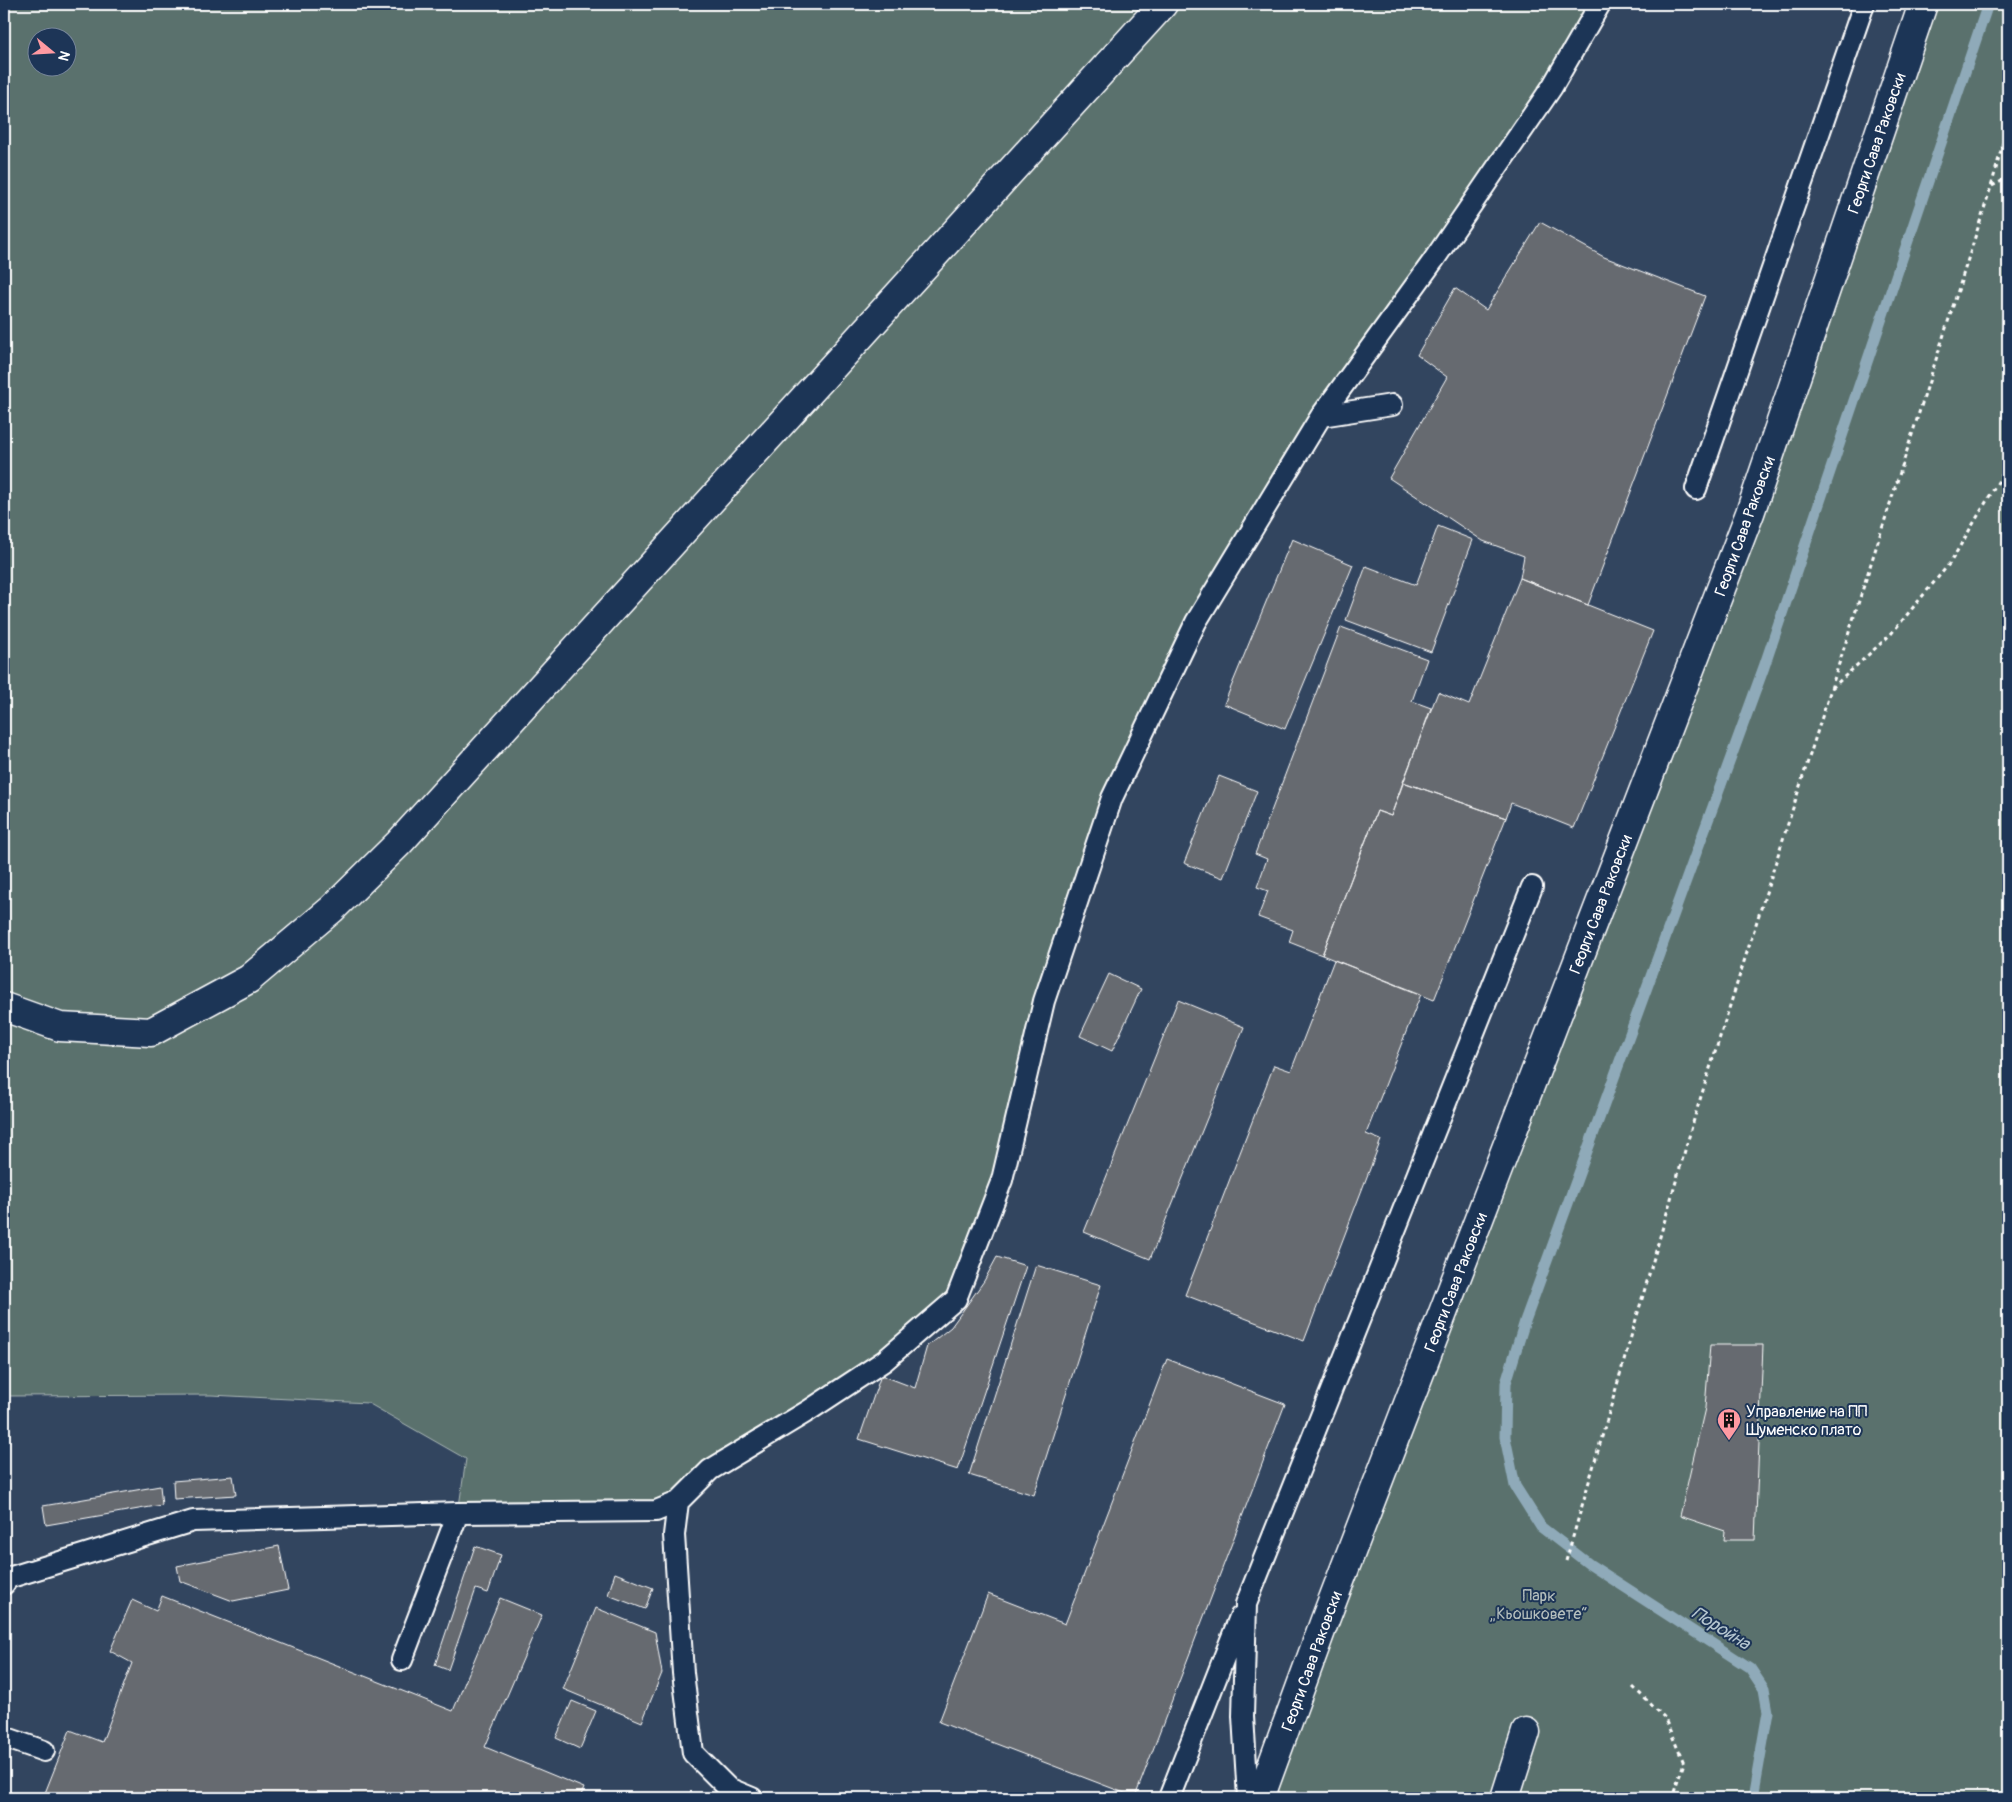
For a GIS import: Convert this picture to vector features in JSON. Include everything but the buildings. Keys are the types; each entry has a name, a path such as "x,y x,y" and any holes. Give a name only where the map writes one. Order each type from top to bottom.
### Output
{"street":[{"path":"4,1007 60,1027 151,1032 249,979 325,915 399,843 1163,4"},
{"name":"Георги Сава Раковски","path":"1260,1798 1325,1620 1750,513 1922,4"},
{"path":"1505,1798 1526,1732"}],"lane":[{"path":"4,1584 8,1578 193,1521 458,1513 656,1510 678,1502 710,1470 808,1411 884,1361 956,1299 1002,1180 1044,1001 1112,798 1196,622 1322,416 1433,261 1552,87 1600,4"},
{"path":"1696,489 1864,4"},
{"path":"1322,416 1392,405"},
{"path":"1169,1798 1532,887"},
{"path":"678,1502 674,1535 683,1674 693,1753 728,1788 752,1798"},
{"path":"402,1660 458,1513"},
{"path":"1246,1604 1243,1716 1248,1798"},
{"path":"4,1737 44,1751"}],"path":[{"path":"1566,1561 1697,1109 1991,186 2008,125"},
{"path":"1991,186 2008,178"},
{"path":"1832,688 1891,634 1950,563 2008,465"},
{"path":"1633,1687 1664,1717 1684,1763 1672,1798"}],"shaded area":[{"path":"1600,4 1923,4 1750,513 1260,1798 4,1798 4,1396 211,1395 368,1403 466,1459 458,1513 1112,798 1196,622"}],"green space":[{"path":"4,4 1600,4 1196,622 1112,798 1002,1180 956,1299 678,1502 458,1513 466,1459 368,1403 211,1395 4,1396"},
{"name":"Парк „Кьошковете“","path":"1924,4 2008,4 2008,1798 1260,1798"}],"waterway":[{"name":"Поройна","path":"1753,1798 1768,1712 1764,1689 1750,1668 1589,1564 1541,1527 1515,1486 1505,1437 1506,1383 1525,1321 1764,667 1988,4"}],"place":[{"name":"Управление на ПП Шуменско плато","path":"1729,1441"}]}
